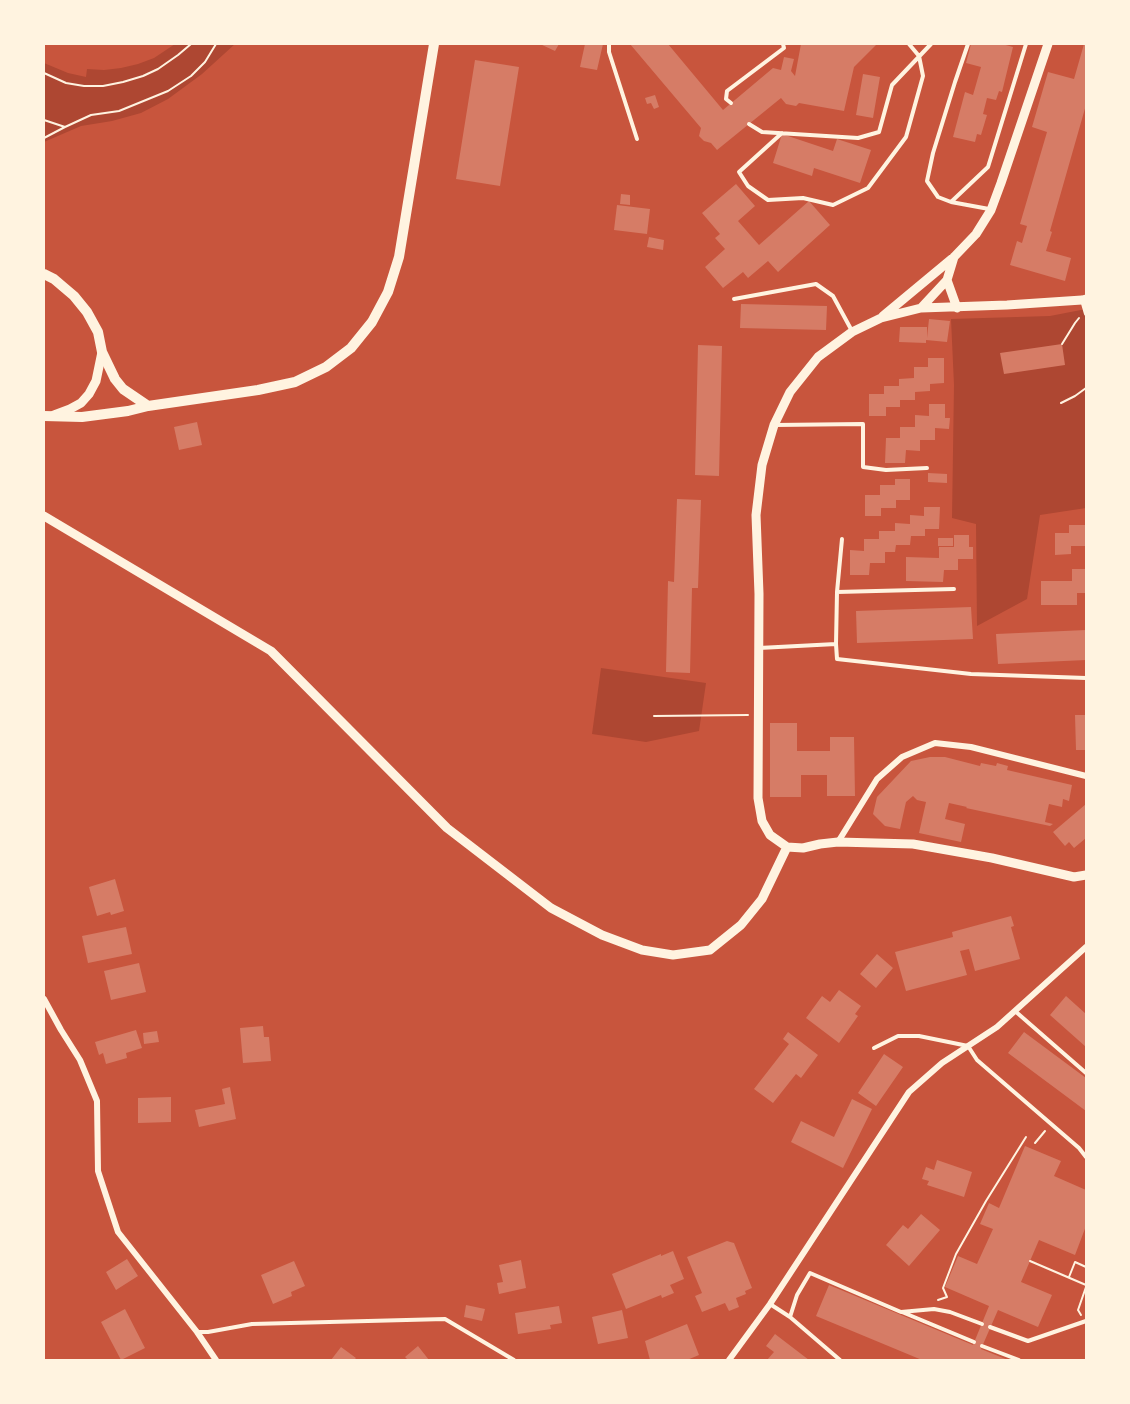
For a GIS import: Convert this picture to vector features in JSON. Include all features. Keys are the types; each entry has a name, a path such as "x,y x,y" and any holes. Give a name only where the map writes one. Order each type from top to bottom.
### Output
{"main road":[{"path":"46,416 82,417 128,411 295,382 326,367 351,348 372,321 388,292 399,257 434,44"},
{"path":"44,274 54,279 74,296 87,312 98,332 102,352 115,379 123,389 148,406"}],"street":[{"path":"881,318 954,257 976,234 990,210 1001,183 1048,44"},
{"path":"921,308 947,280 954,257"},
{"path":"947,280 957,308"},
{"path":"921,308 923,283"},
{"path":"1084,299 957,308 921,308 881,318 852,332 818,357 790,392 774,425 762,465 756,515 759,594 758,798 762,821 770,836 786,847 803,848 838,842 913,844 992,858 1074,877 1086,875"},
{"path":"46,416 70,409 81,403 89,394 96,381 102,352"},
{"path":"44,516 271,651 447,828 551,908 602,935 642,950 673,955 710,950 741,925 762,899 786,847"},
{"path":"838,842 878,779 902,757 935,743 971,747 1086,776"},
{"path":"729,1360 770,1304 909,1092 942,1063 997,1027 1086,947"},
{"path":"44,999 80,1060 97,1101 98,1171 118,1232 197,1332 216,1360"}],"lane":[{"path":"609,44 609,52 637,139"},
{"path":"731,103 726,99 727,91 784,48 783,44"},
{"path":"782,133 739,172 748,186 768,200 803,198 833,205 868,188 906,137 923,76 919,56 909,44"},
{"path":"749,124 762,132 858,138 879,132 892,85 931,44"},
{"path":"968,44 954,82 927,181 938,197 990,210"},
{"path":"951,202 988,167 1026,44"},
{"path":"734,299 816,284 833,296 852,332"},
{"path":"1084,299 1086,313"},
{"path":"774,425 863,424 863,467 886,470 927,468"},
{"path":"842,538 837,592 837,660 971,675 1086,678"},
{"path":"837,592 954,589"},
{"path":"758,648 836,644"},
{"path":"1015,1011 1086,1073"},
{"path":"874,1048 898,1036 919,1036 968,1046 973,1056 1081,1146 1086,1156"},
{"path":"790,1317 797,1295 810,1273 974,1342"},
{"path":"770,1304 790,1317 840,1360"},
{"path":"901,1312 934,1310 950,1312 982,1324"},
{"path":"197,1332 252,1324 445,1319 514,1360"},
{"path":"990,1327 1028,1341 1086,1321"},
{"path":"982,1346 1019,1360"}],"path":[{"path":"44,73 66,83 93,86 113,84 143,76 158,69 191,44"},
{"path":"44,138 91,115 119,111 168,91 191,76 205,62 216,44"},
{"path":"44,120 65,127"},
{"path":"1062,344 1075,323 1086,313"},
{"path":"1060,403 1086,388"},
{"path":"654,716 758,715"},
{"path":"1035,1143 1046,1130"},
{"path":"947,1297 943,1288 957,1254 986,1201 1026,1137"},
{"path":"1030,1261 1086,1286 1078,1310 1086,1321"},
{"path":"1069,1277 1075,1262 1086,1267"}],"shaded area":[{"path":"175,44 235,44 202,74 168,99 141,113 81,126 44,142 44,63 68,73 86,77 87,69 104,70 138,64 154,58"},
{"path":"1086,309 1086,508 1040,515 1027,599 977,626 976,524 952,518 954,385 951,319 1050,316"},
{"path":"601,668 706,683 699,731 646,742 592,734"}],"building":[{"path":"540,44 559,44 555,51"},
{"path":"585,44 603,44 597,70 580,67"},
{"path":"630,44 668,44 723,110 773,68 781,70 784,57 794,59 791,71 795,76 801,44 877,44 854,67 844,111 799,103 796,106 786,104 781,98 717,150 711,143 699,136 701,128"},
{"path":"971,44 1002,44 1013,47 1002,92 999,91 996,100 987,98 983,114 987,115 981,135 977,134 975,142 953,137 965,92 973,95 981,67 966,63"},
{"path":"1084,44 1086,44 1086,105 1046,251 1071,258 1065,281 1010,265 1017,241 1022,243 1027,226 1020,224 1047,132 1032,127 1048,72 1074,79"},
{"path":"475,60 519,67 500,186 456,179"},
{"path":"863,74 880,77 873,118 856,115"},
{"path":"655,95 659,107 654,109 651,103 647,104 645,98"},
{"path":"782,134 833,151 837,139 871,150 860,183 814,168 812,176 773,163"},
{"path":"736,184 755,206 738,221 759,245 809,201 830,225 778,272 768,261 748,278 743,272 723,288 705,267 725,249 715,238 720,234 702,213"},
{"path":"621,194 630,195 630,205 620,204"},
{"path":"617,205 650,209 647,234 614,230"},
{"path":"649,237 664,240 663,250 647,247"},
{"path":"741,304 827,306 826,330 740,328"},
{"path":"929,319 950,321 947,342 926,340 926,343 899,342 900,327 927,327 927,338"},
{"path":"1062,344 1065,365 1004,374 1000,353"},
{"path":"698,345 722,346 719,476 695,475"},
{"path":"928,358 944,358 944,383 930,384 930,391 915,392 915,400 900,400 900,407 886,407 886,416 869,416 869,394 884,394 884,386 899,386 899,379 914,378 914,367 928,367"},
{"path":"929,404 945,404 945,418 950,418 949,429 935,428 935,440 920,440 920,451 906,450 905,463 885,463 886,438 900,438 900,427 915,427 915,415 929,416"},
{"path":"197,422 202,445 179,450 174,427"},
{"path":"928,473 947,474 947,483 928,482"},
{"path":"895,479 910,479 910,500 896,500 896,508 881,508 881,516 865,516 865,495 880,495 880,485 895,485"},
{"path":"677,499 701,500 698,588 692,588 690,673 666,672 668,581 674,582"},
{"path":"924,507 940,507 939,529 925,529 925,536 911,536 910,545 896,545 895,552 885,552 885,563 870,563 869,575 850,575 850,550 864,551 864,539 879,539 879,531 895,531 895,523 910,524 910,515 924,516"},
{"path":"1069,525 1086,525 1086,546 1071,546 1071,554 1055,555 1055,533 1069,533"},
{"path":"954,535 969,535 969,547 973,547 973,559 958,559 958,570 944,570 943,582 906,581 906,557 939,558 939,547 954,547"},
{"path":"938,538 953,538 953,546 938,546"},
{"path":"1072,569 1086,569 1086,593 1077,593 1077,605 1041,605 1041,581 1072,581"},
{"path":"971,607 973,639 857,643 856,611"},
{"path":"1086,630 1086,660 998,664 996,634"},
{"path":"1075,715 1086,715 1086,750 1076,750"},
{"path":"770,723 797,723 797,751 830,751 830,737 854,737 855,796 827,796 827,775 801,775 801,797 770,797"},
{"path":"945,757 980,766 981,763 996,766 997,763 1008,766 1007,770 1072,785 1069,801 1063,799 1062,807 1049,804 1045,822 1053,824 1050,826 949,803 945,819 965,824 961,842 919,833 926,802 917,800 913,796 906,802 900,829 885,826 873,814 877,797 911,761"},
{"path":"1086,804 1086,838 1074,848 1069,842 1065,846 1053,832"},
{"path":"115,879 124,911 97,916 89,887"},
{"path":"1011,916 1014,926 1011,927 1020,959 975,971 969,949 960,951 967,975 906,991 895,952 953,937 952,932"},
{"path":"126,927 132,954 88,963 82,936"},
{"path":"877,954 893,968 876,988 860,974"},
{"path":"139,963 146,992 111,1000 104,971"},
{"path":"839,990 861,1006 855,1014 858,1016 839,1043 806,1018 822,996 830,1002"},
{"path":"1066,996 1086,1014 1086,1047 1050,1015"},
{"path":"263,1026 264,1037 269,1037 271,1061 243,1063 240,1028"},
{"path":"136,1030 142,1048 126,1053 127,1058 106,1064 103,1053 99,1055 95,1042"},
{"path":"157,1031 159,1042 144,1044 143,1033"},
{"path":"788,1032 818,1055 801,1078 796,1074 773,1103 754,1089 789,1044 783,1039"},
{"path":"1024,1032 1086,1078 1086,1111 1008,1053"},
{"path":"884,1054 903,1067 876,1106 858,1093"},
{"path":"230,1087 236,1119 199,1127 195,1110 225,1104 222,1089"},
{"path":"171,1097 171,1122 138,1123 138,1098"},
{"path":"852,1099 872,1109 843,1168 791,1142 801,1121 834,1137"},
{"path":"1025,1146 1061,1161 1054,1176 1086,1190 1086,1226 1075,1255 1039,1240 1021,1282 1052,1295 1038,1327 998,1310 981,1349 1008,1360 922,1360 816,1316 829,1285 973,1345 989,1306 945,1287 958,1256 977,1264 993,1229 980,1224 989,1203 999,1208"},
{"path":"937,1160 972,1172 964,1197 927,1185 929,1181 922,1179 926,1167 934,1170"},
{"path":"921,1214 940,1230 909,1266 886,1245 903,1225 908,1229"},
{"path":"727,1241 734,1243 752,1288 745,1291 746,1294 736,1298 739,1307 729,1311 725,1303 702,1312 695,1296 702,1293 687,1257"},
{"path":"673,1251 684,1279 670,1285 674,1293 662,1298 661,1295 626,1309 612,1274"},
{"path":"127,1259 138,1276 116,1290 106,1272"},
{"path":"521,1260 526,1288 499,1294 497,1283 503,1282 499,1265"},
{"path":"294,1261 305,1286 291,1292 292,1296 273,1304 261,1275"},
{"path":"466,1305 485,1309 482,1321 464,1317"},
{"path":"559,1306 562,1323 550,1325 551,1329 518,1334 515,1313"},
{"path":"125,1309 145,1348 121,1360 101,1322"},
{"path":"622,1310 628,1338 598,1344 592,1317"},
{"path":"687,1324 699,1355 687,1360 650,1360 645,1341"},
{"path":"775,1334 809,1360 767,1360 774,1352 766,1346"},
{"path":"418,1346 429,1360 408,1360 405,1357"},
{"path":"341,1347 356,1358 354,1360 331,1360"}]}
